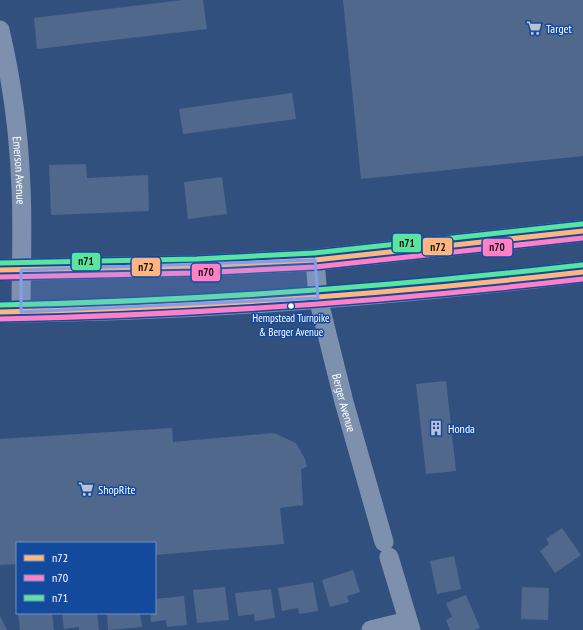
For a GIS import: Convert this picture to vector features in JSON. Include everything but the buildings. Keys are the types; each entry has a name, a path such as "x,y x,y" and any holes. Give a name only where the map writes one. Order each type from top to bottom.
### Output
{"main road":[{"path":"10,270 204,266 315,260 583,232"},
{"path":"10,312 213,306 318,298 583,272"}],"street":[{"name":"Emerson Avenue","path":"0,30 9,67 19,155 21,189 10,270 10,312"},
{"name":"Berger Avenue","path":"315,260 318,298 344,402 410,626"},
{"path":"371,630 410,626"}],"highlighted area":[{"path":"315,260 318,298 21,312 21,270"}],"transit line":[{"name":"n71","path":"0,263 197,259 314,253 582,224"},
{"name":"n72","path":"0,270 197,266 315,260 583,231"},
{"name":"n70","path":"0,277 197,273 315,267 583,238"},
{"name":"n71","path":"0,305 146,300 292,292 437,280 582,265"},
{"name":"n72","path":"0,312 146,307 292,299 437,287 583,272"},
{"name":"n70","path":"0,319 146,314 292,306 437,294 583,279"}],"place":[{"name":"Target","path":"534,28"},
{"name":"Hempstead Turnpike & Berger Avenue","path":"291,306"},
{"name":"Honda","path":"436,428"},
{"name":"ShopRite","path":"86,489"}]}
